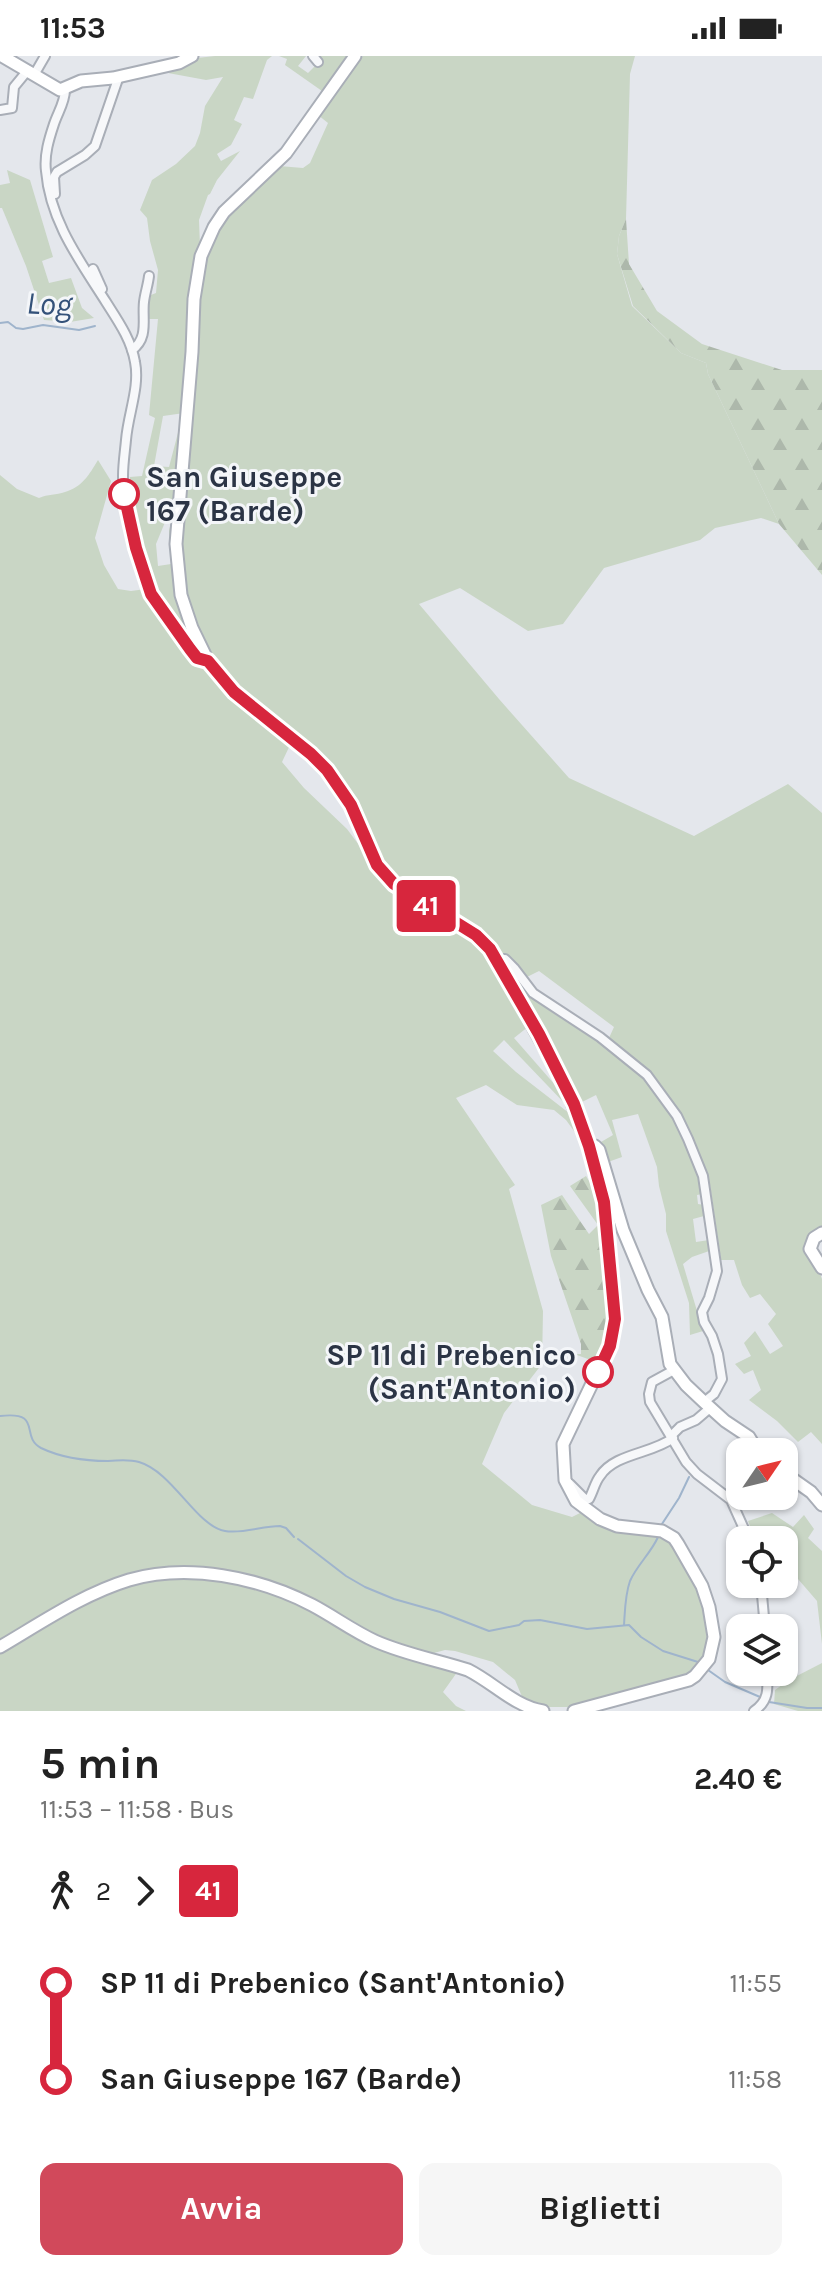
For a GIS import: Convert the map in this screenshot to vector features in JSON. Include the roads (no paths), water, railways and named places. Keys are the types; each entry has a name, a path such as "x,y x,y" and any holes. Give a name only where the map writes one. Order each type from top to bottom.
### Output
{"main road":[{"path":"2,56 60,90 81,81 106,80 179,63 192,56"},
{"path":"355,56 286,153 224,212 209,236 198,266 176,544 179,577 186,612 208,661 234,692 327,770 351,805 377,865 394,884 476,935 498,959 564,1083 589,1146 604,1202 615,1319 610,1346 563,1444 565,1480 576,1501 600,1519 617,1526 662,1531 674,1538 702,1586 714,1637 709,1659 689,1680 579,1710"},
{"path":"589,1146 599,1150 623,1230 662,1317 670,1364 707,1405 750,1438"},
{"path":"822,1233 814,1238 810,1249 822,1268"},
{"path":"798,1483 822,1505"},
{"path":"0,1647 84,1599 130,1580 190,1573 225,1576 273,1589 310,1604 382,1644 468,1670 522,1705 543,1711"}],"street":[{"path":"0,110 12,108 14,87 45,56"},
{"path":"55,215 54,177 95,146 119,76"},
{"path":"65,90 46,154 46,174 55,215 70,245 125,332 132,350 136,381 123,474 124,494 136,548 151,594 197,658 208,661"},
{"path":"93,269 102,288 101,293"},
{"path":"132,350 140,343 144,333 144,300 149,276"},
{"path":"498,959 510,963 539,999 600,1037 647,1075 677,1116 703,1176 717,1271 702,1317 718,1354 722,1379 707,1405 696,1420 680,1427 659,1447 609,1467 599,1477 589,1499 582,1497 565,1480"},
{"path":"674,1370 652,1382 650,1402 686,1462 731,1500 743,1526"},
{"path":"754,1711 764,1703 767,1686"}],"waterway":[{"name":"Log","path":"0,323 8,322 23,329 43,325 79,330 95,326"},
{"path":"0,1416 22,1417 27,1421 35,1443 57,1454 91,1460 131,1460 151,1468 214,1527 232,1532 280,1526 294,1537"},
{"path":"660,1527 689,1477"},
{"path":"624,1625 630,1581 658,1537"},
{"path":"298,1539 365,1587 489,1631 540,1620 587,1629 629,1625 663,1651 698,1662"},
{"path":"708,1670 725,1682 760,1697"},
{"path":"769,1702 822,1708"}],"place":[{"name":"San Giuseppe 167 (Barde)","path":"124,494"},
{"name":"SP 11 di Prebenico (Sant'Antonio)","path":"598,1372"}]}
